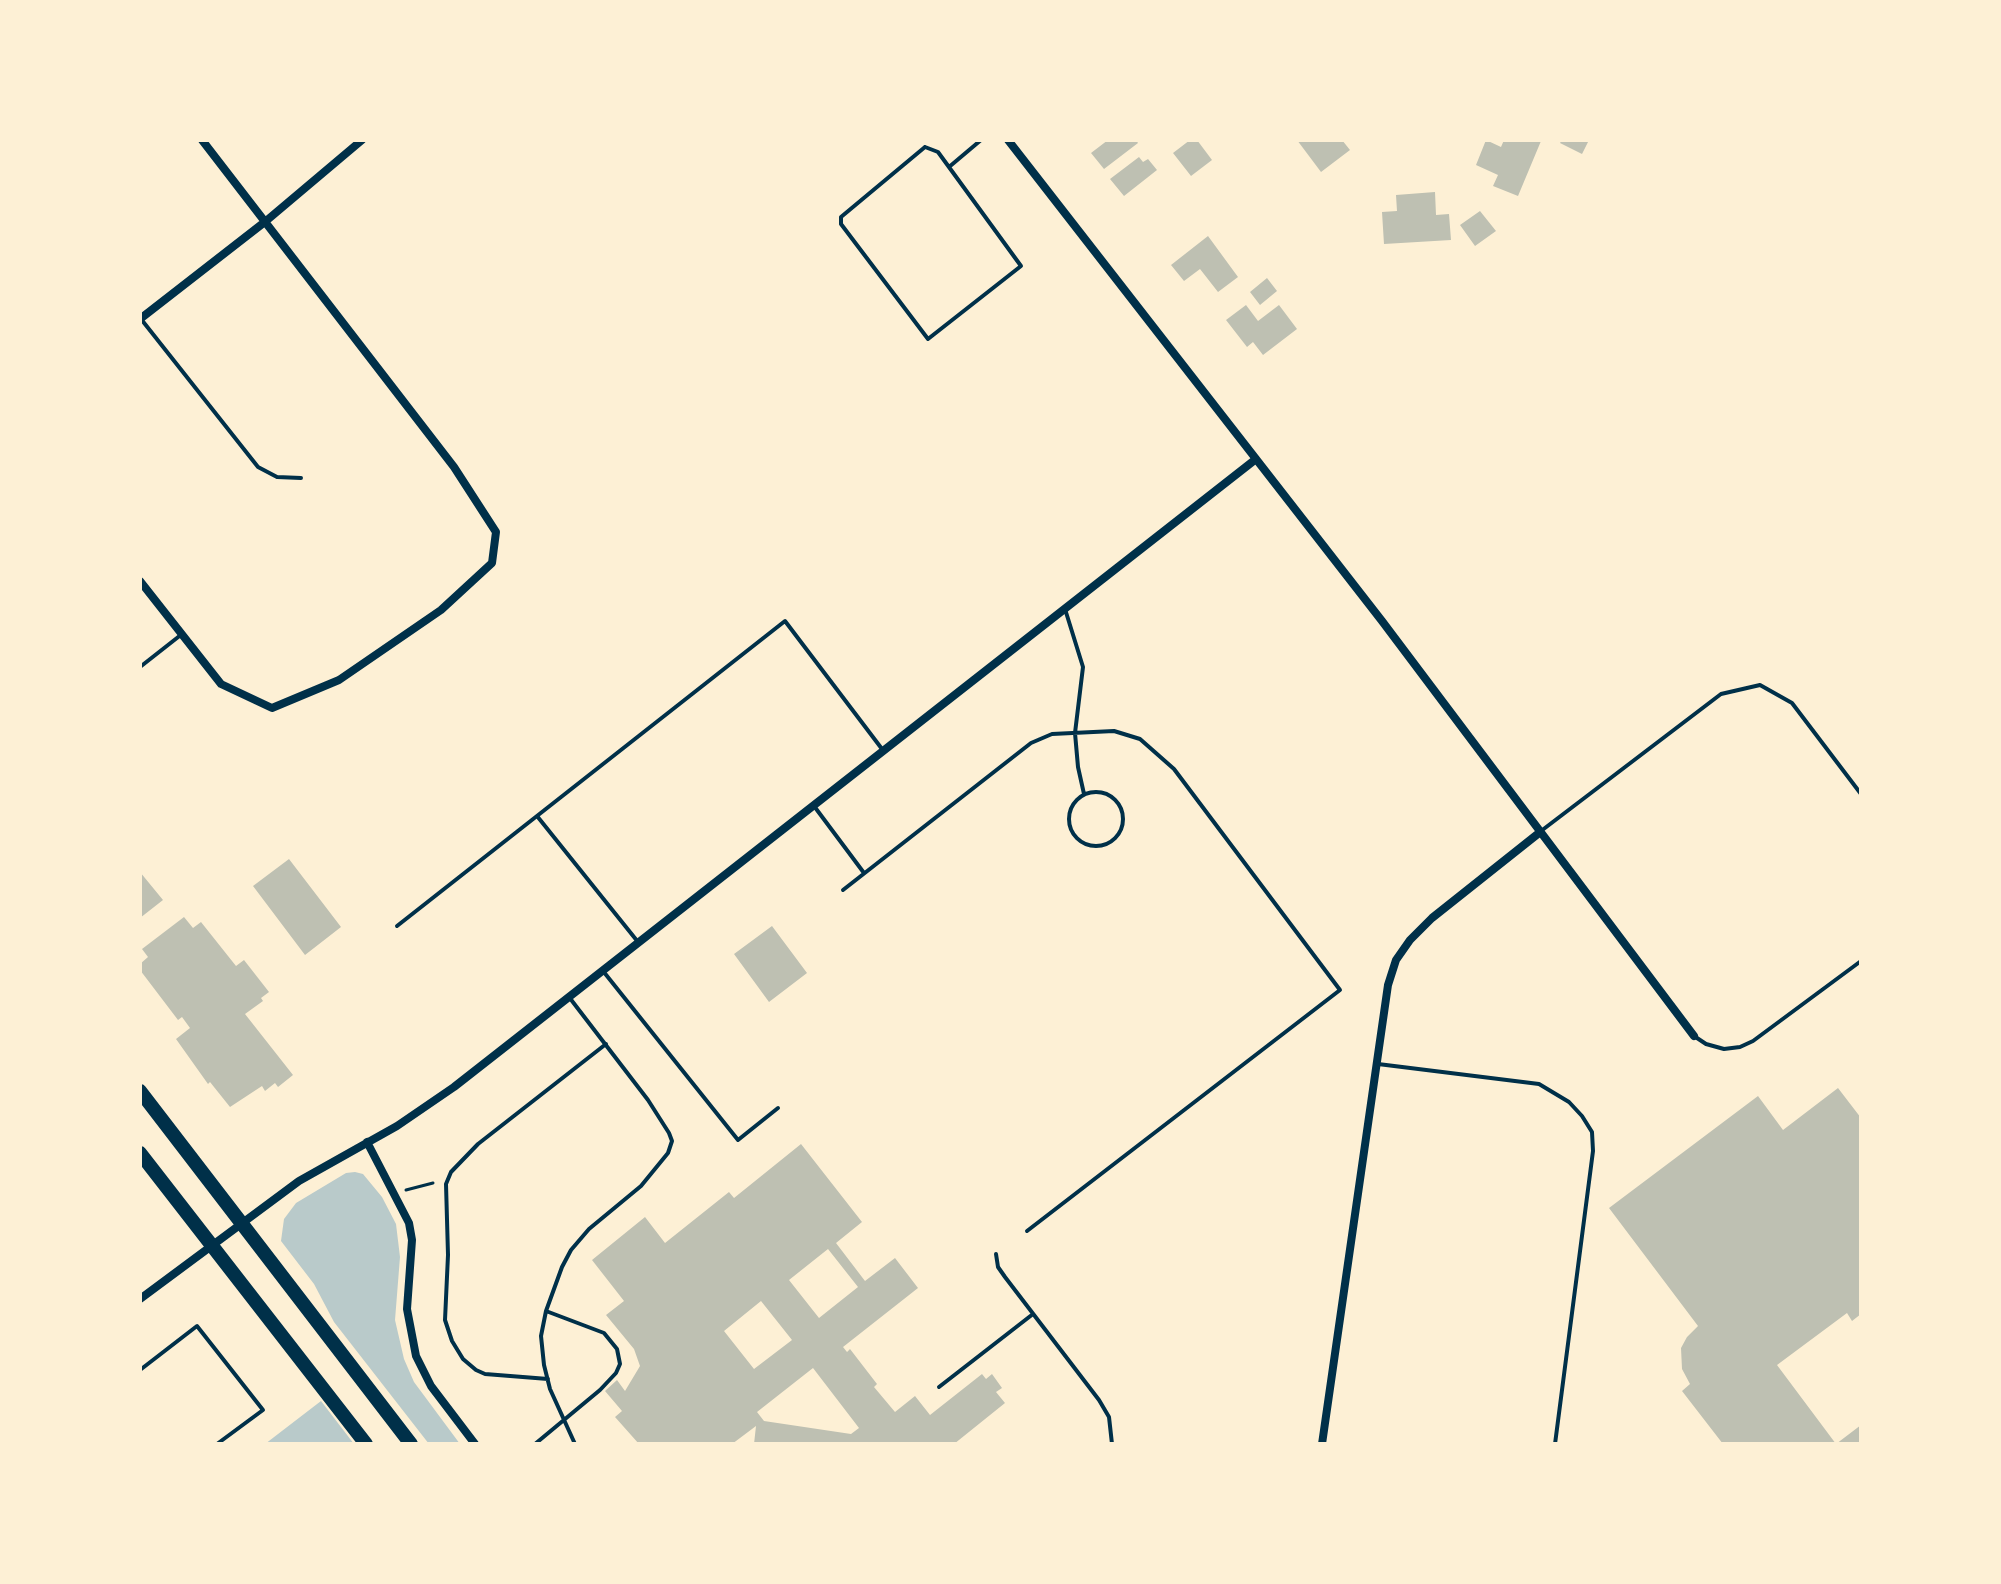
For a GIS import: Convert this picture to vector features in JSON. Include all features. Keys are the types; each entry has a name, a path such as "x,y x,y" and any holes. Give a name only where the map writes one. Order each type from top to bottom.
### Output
{"main road":[{"path":"140,1091 411,1444"},
{"path":"140,1153 366,1444"}],"street":[{"path":"140,581 221,684 272,708 339,680 441,610 492,563 496,532 454,467 202,140"},
{"path":"140,318 266,221 362,140"},
{"path":"1008,140 1382,621 1694,1036"},
{"path":"140,1299 311,1173 420,1112 454,1087 1256,459"},
{"path":"1322,1444 1388,985 1396,960 1432,918 1539,833"},
{"path":"367,1142 409,1223 412,1240 407,1309 416,1356 431,1386 475,1444"}],"lane":[{"path":"949,167 981,140"},
{"path":"925,147 938,152 949,167 1021,266 928,339 841,224 841,217 925,147"},
{"path":"140,318 258,467 277,477 301,478"},
{"path":"1064,607 1083,667 1075,733 1084,794"},
{"path":"397,926 785,621 884,751"},
{"path":"140,667 182,634"},
{"path":"1539,833 1721,694 1760,685 1792,703 1861,794"},
{"path":"843,890 1031,743 1052,734 1114,731 1140,739 1174,769 1340,990 1027,1231"},
{"path":"1102,792 1110,795 1122,808 1123,826 1113,841 1087,845 1073,834 1069,816 1077,800 1084,794 1102,792"},
{"path":"814,806 864,873"},
{"path":"537,816 639,943"},
{"path":"1694,1036 1706,1044 1724,1049 1740,1047 1753,1041 1861,961"},
{"path":"603,971 738,1140 778,1108"},
{"path":"569,997 669,1133 671,1147 641,1186 589,1229 571,1250 546,1311 541,1336 548,1379 575,1444"},
{"path":"548,1379 485,1374 463,1359 452,1341 445,1320 448,1255 446,1184 451,1172 478,1144 606,1044"},
{"path":"1377,1064 1539,1084 1569,1102 1592,1132 1593,1151 1555,1444"},
{"path":"996,1254 1001,1271 1099,1400 1109,1417 1112,1444"},
{"path":"535,1444 565,1421 616,1373 620,1364 620,1355 610,1339 597,1329 546,1311"},
{"path":"939,1387 1033,1314"},
{"path":"140,1370 197,1326 263,1410 217,1444"}],"path":[{"path":"396,1195 422,1184 446,1184"}],"shaded area":[{"path":"346,1173 363,1174 382,1197 396,1224 400,1257 395,1320 404,1359 414,1382 460,1444 429,1444 334,1322 314,1284 281,1241 284,1219 296,1203"},
{"path":"321,1401 354,1444 265,1444"}],"building":[{"path":"1108,140 1136,140 1138,143 1104,169 1091,153"},
{"path":"1190,140 1197,140 1212,160 1191,176 1173,153"},
{"path":"1297,140 1342,140 1350,150 1321,172"},
{"path":"1486,140 1501,147 1504,140 1541,141 1518,196 1493,186 1498,175 1476,165"},
{"path":"1562,140 1589,140 1582,154 1560,143"},
{"path":"1139,157 1143,162 1148,159 1157,170 1124,196 1110,179"},
{"path":"1435,192 1436,215 1449,214 1451,240 1384,244 1382,212 1397,211 1396,195"},
{"path":"1480,211 1496,231 1475,246 1460,225"},
{"path":"1208,236 1238,277 1218,292 1200,269 1184,281 1171,265"},
{"path":"1267,278 1277,291 1260,305 1250,292"},
{"path":"1246,305 1258,321 1279,305 1297,329 1263,355 1253,342 1247,347 1226,320"},
{"path":"289,859 341,927 305,955 253,886"},
{"path":"140,872 163,900 140,918"},
{"path":"184,917 193,928 201,922 236,966 244,960 269,992 261,998 263,1001 245,1014 293,1075 278,1087 275,1083 265,1091 262,1086 230,1107 210,1082 208,1084 176,1039 190,1028 182,1017 178,1020 140,970 140,964 148,957 142,949"},
{"path":"772,926 807,973 769,1002 734,954"},
{"path":"1838,1088 1861,1118 1861,1314 1852,1321 1847,1313 1777,1365 1836,1444 1723,1444 1682,1391 1690,1384 1682,1369 1681,1348 1698,1326 1609,1208 1758,1096 1783,1130"},
{"path":"801,1144 862,1222 836,1243 865,1281 895,1258 918,1288 843,1347 847,1352 850,1349 877,1384 874,1387 895,1412 915,1396 930,1415 982,1374 986,1379 992,1374 1002,1388 996,1392 1005,1403 954,1444 754,1444 756,1426 732,1444 639,1444 615,1417 622,1411 605,1391 617,1380 625,1391 640,1366 634,1349 606,1315 624,1301 592,1260 645,1217 665,1243 729,1192 734,1198","holes":["828,1249 858,1287 819,1318 789,1280","761,1301 792,1340 754,1369 724,1331","813,1368 859,1428 851,1434 764,1421 757,1412"]},
{"path":"1861,1425 1861,1444 1836,1444"}]}
